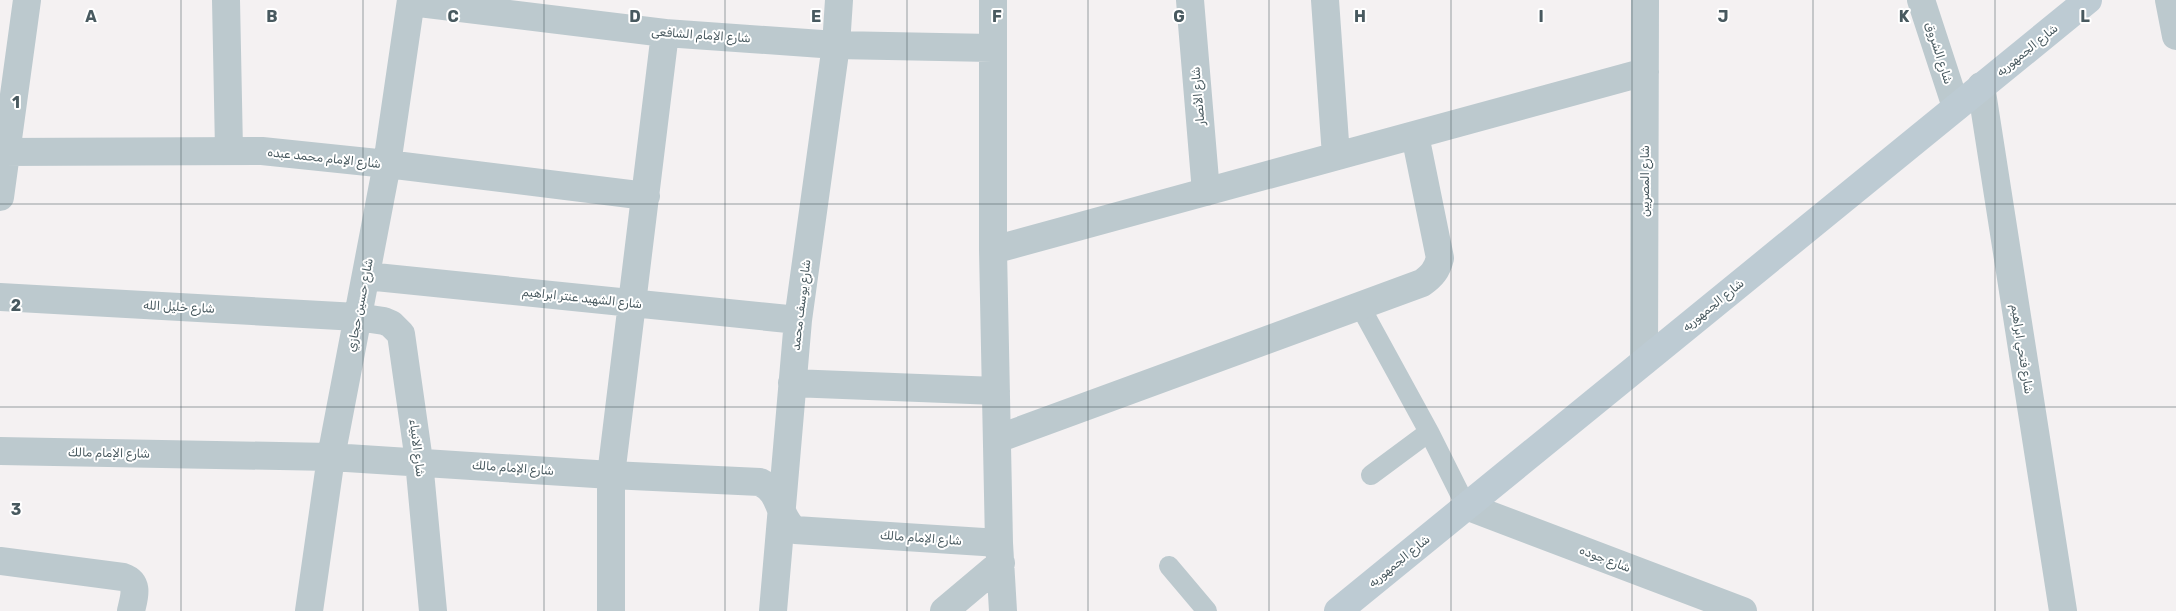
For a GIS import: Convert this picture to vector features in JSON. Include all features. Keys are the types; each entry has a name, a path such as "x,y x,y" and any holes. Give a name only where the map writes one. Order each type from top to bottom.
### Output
{"main road":[{"name":"شارع الجمهوريه","path":"1338,611 2088,0"}],"street":[{"path":"0,197 3,152 27,0"},
{"path":"226,0 229,150"},
{"name":"شارع يوسف محمد","path":"772,611 798,320 836,44 839,0"},
{"path":"993,0 993,250 1003,611"},
{"name":"شارع الأنصار","path":"1190,0 1206,192"},
{"path":"1325,0 1336,156"},
{"name":"شارع المصريين","path":"1644,361 1645,0"},
{"name":"شارع الشروق","path":"1921,0 1956,107"},
{"path":"2169,0 2176,36"},
{"name":"شارع الإمام الشافعى","path":"411,1 665,33 836,44 992,48"},
{"name":"شارع حسين حجازي","path":"309,611 331,457 387,164 411,1"},
{"path":"611,611 611,475 665,33"},
{"path":"993,250 1645,72"},
{"name":"شارع فتحي ابراهيم","path":"1981,86 2063,611"},
{"path":"997,439 1422,283 1437,268 1440,258 1415,135"},
{"name":"شارع الإمام محمد عبده","path":"3,152 262,151 387,164 646,196"},
{"name":"شارع الشهيد عنتر ابراهيم","path":"366,276 798,320"},
{"name":"شارع خليل الله","path":"0,297 358,317"},
{"name":"شارع الانبياء","path":"358,317 384,321 391,324 401,334 419,461 432,611"},
{"path":"792,383 996,391"},
{"name":"شارع الإمام مالك","path":"0,451 331,457 419,461 611,475 760,482 772,489 787,522 795,530 1000,553"},
{"name":"شارع جوده","path":"1466,506 1743,611"},
{"path":"944,611 1000,553"},
{"path":"0,561 123,577 134,584 135,592 131,611"}],"lane":[{"path":"1360,306 1429,432 1466,506"},
{"path":"1371,475 1429,432"},
{"path":"1169,566 1207,611"}]}
